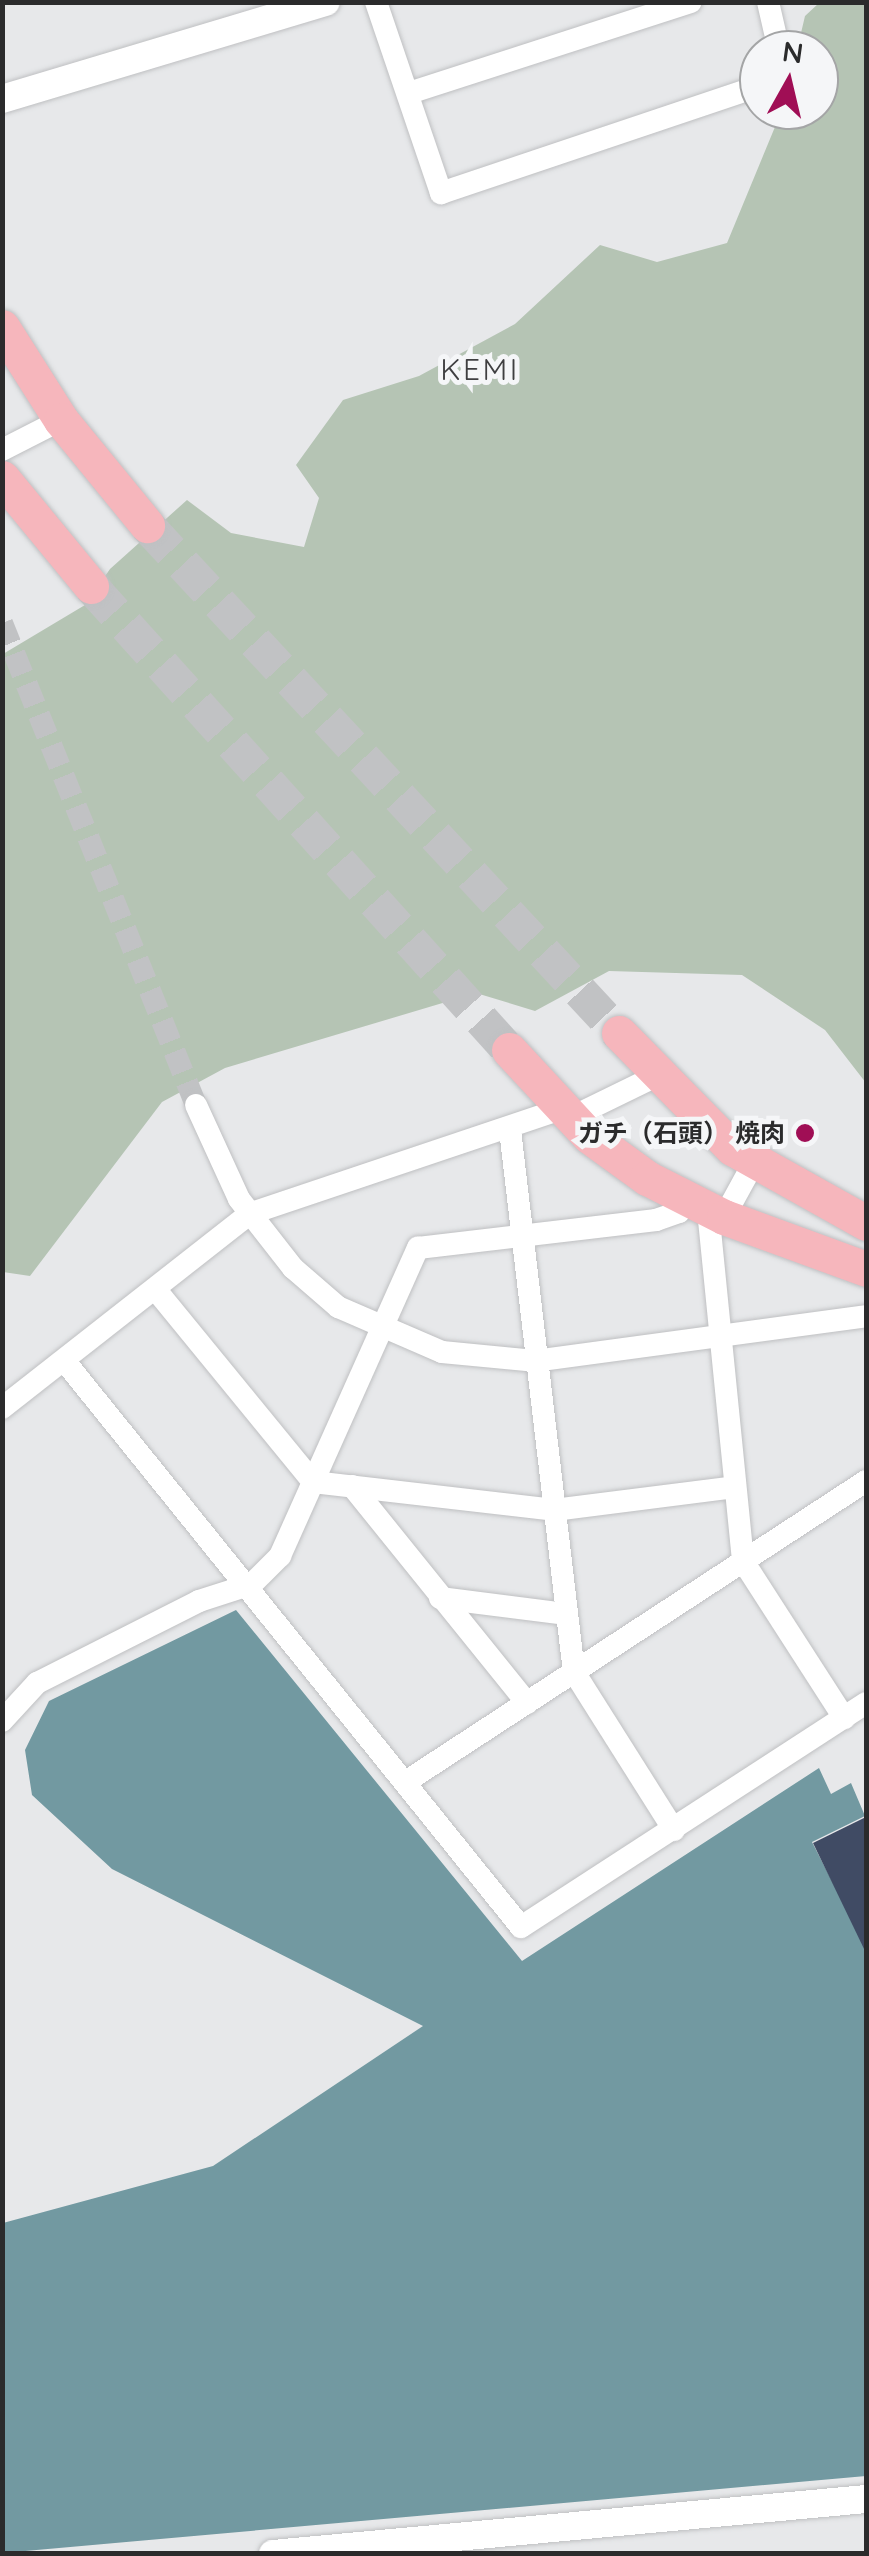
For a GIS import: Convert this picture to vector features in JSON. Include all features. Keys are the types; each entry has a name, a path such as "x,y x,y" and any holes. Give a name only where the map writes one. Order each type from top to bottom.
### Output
{"highway":[{"path":"2,327 61,420 147,524"},
{"path":"2,478 91,586"},
{"path":"619,1033 656,1076 753,1164 866,1223"},
{"path":"508,1050 566,1114 706,1209 866,1269"}],"street":[{"path":"2,99 267,12 326,2"},
{"path":"376,2 441,193 739,93"},
{"path":"409,93 691,2"},
{"path":"768,2 774,30"},
{"path":"2,450 61,420"},
{"path":"2,1408 67,1364 156,1290 244,1207 566,1114 656,1076"},
{"path":"196,1105 244,1207 293,1268 380,1331 442,1352 535,1361 866,1316"},
{"path":"510,1130 574,1672 674,1830"},
{"path":"2,1721 37,1683 199,1601 252,1584 280,1556 418,1248 656,1220 706,1209 753,1164"},
{"path":"706,1209 716,1336 744,1561 844,1718"},
{"path":"156,1290 313,1482 554,1510 735,1487"},
{"path":"67,1364 252,1584 521,1927 866,1703"},
{"path":"407,1781 866,1481"},
{"path":"352,1486 527,1703"},
{"path":"440,1598 566,1614"},
{"path":"273,2554 866,2499"}],"green space":[{"path":"819,3 866,3 866,1083 825,1030 742,975 609,971 535,1011 476,993 225,1068 162,1102 30,1276 3,1272 3,654 85,605 110,569 187,500 231,533 304,547 319,498 296,465 343,400 419,376 515,324 600,245 657,262 727,243 774,130 839,130 839,30 802,30 805,16"}],"water":[{"path":"236,1610 522,1961 819,1768 831,1794 851,1783 865,1816 812,1842 866,1948 866,2476 3,2553 3,2223 213,2166 423,2026 112,1869 32,1795 25,1750 49,1701"}],"building":[{"path":"866,1817 866,1953 813,1843"}],"tunnel":[{"path":"147,525 619,1033"},
{"path":"91,586 509,1050"},
{"path":"2,623 196,1105"}],"place":[{"name":"ガチ（石頭） 焼肉","path":"805,1133"}],"district":[{"name":"KEMI","path":"480,369"}]}
